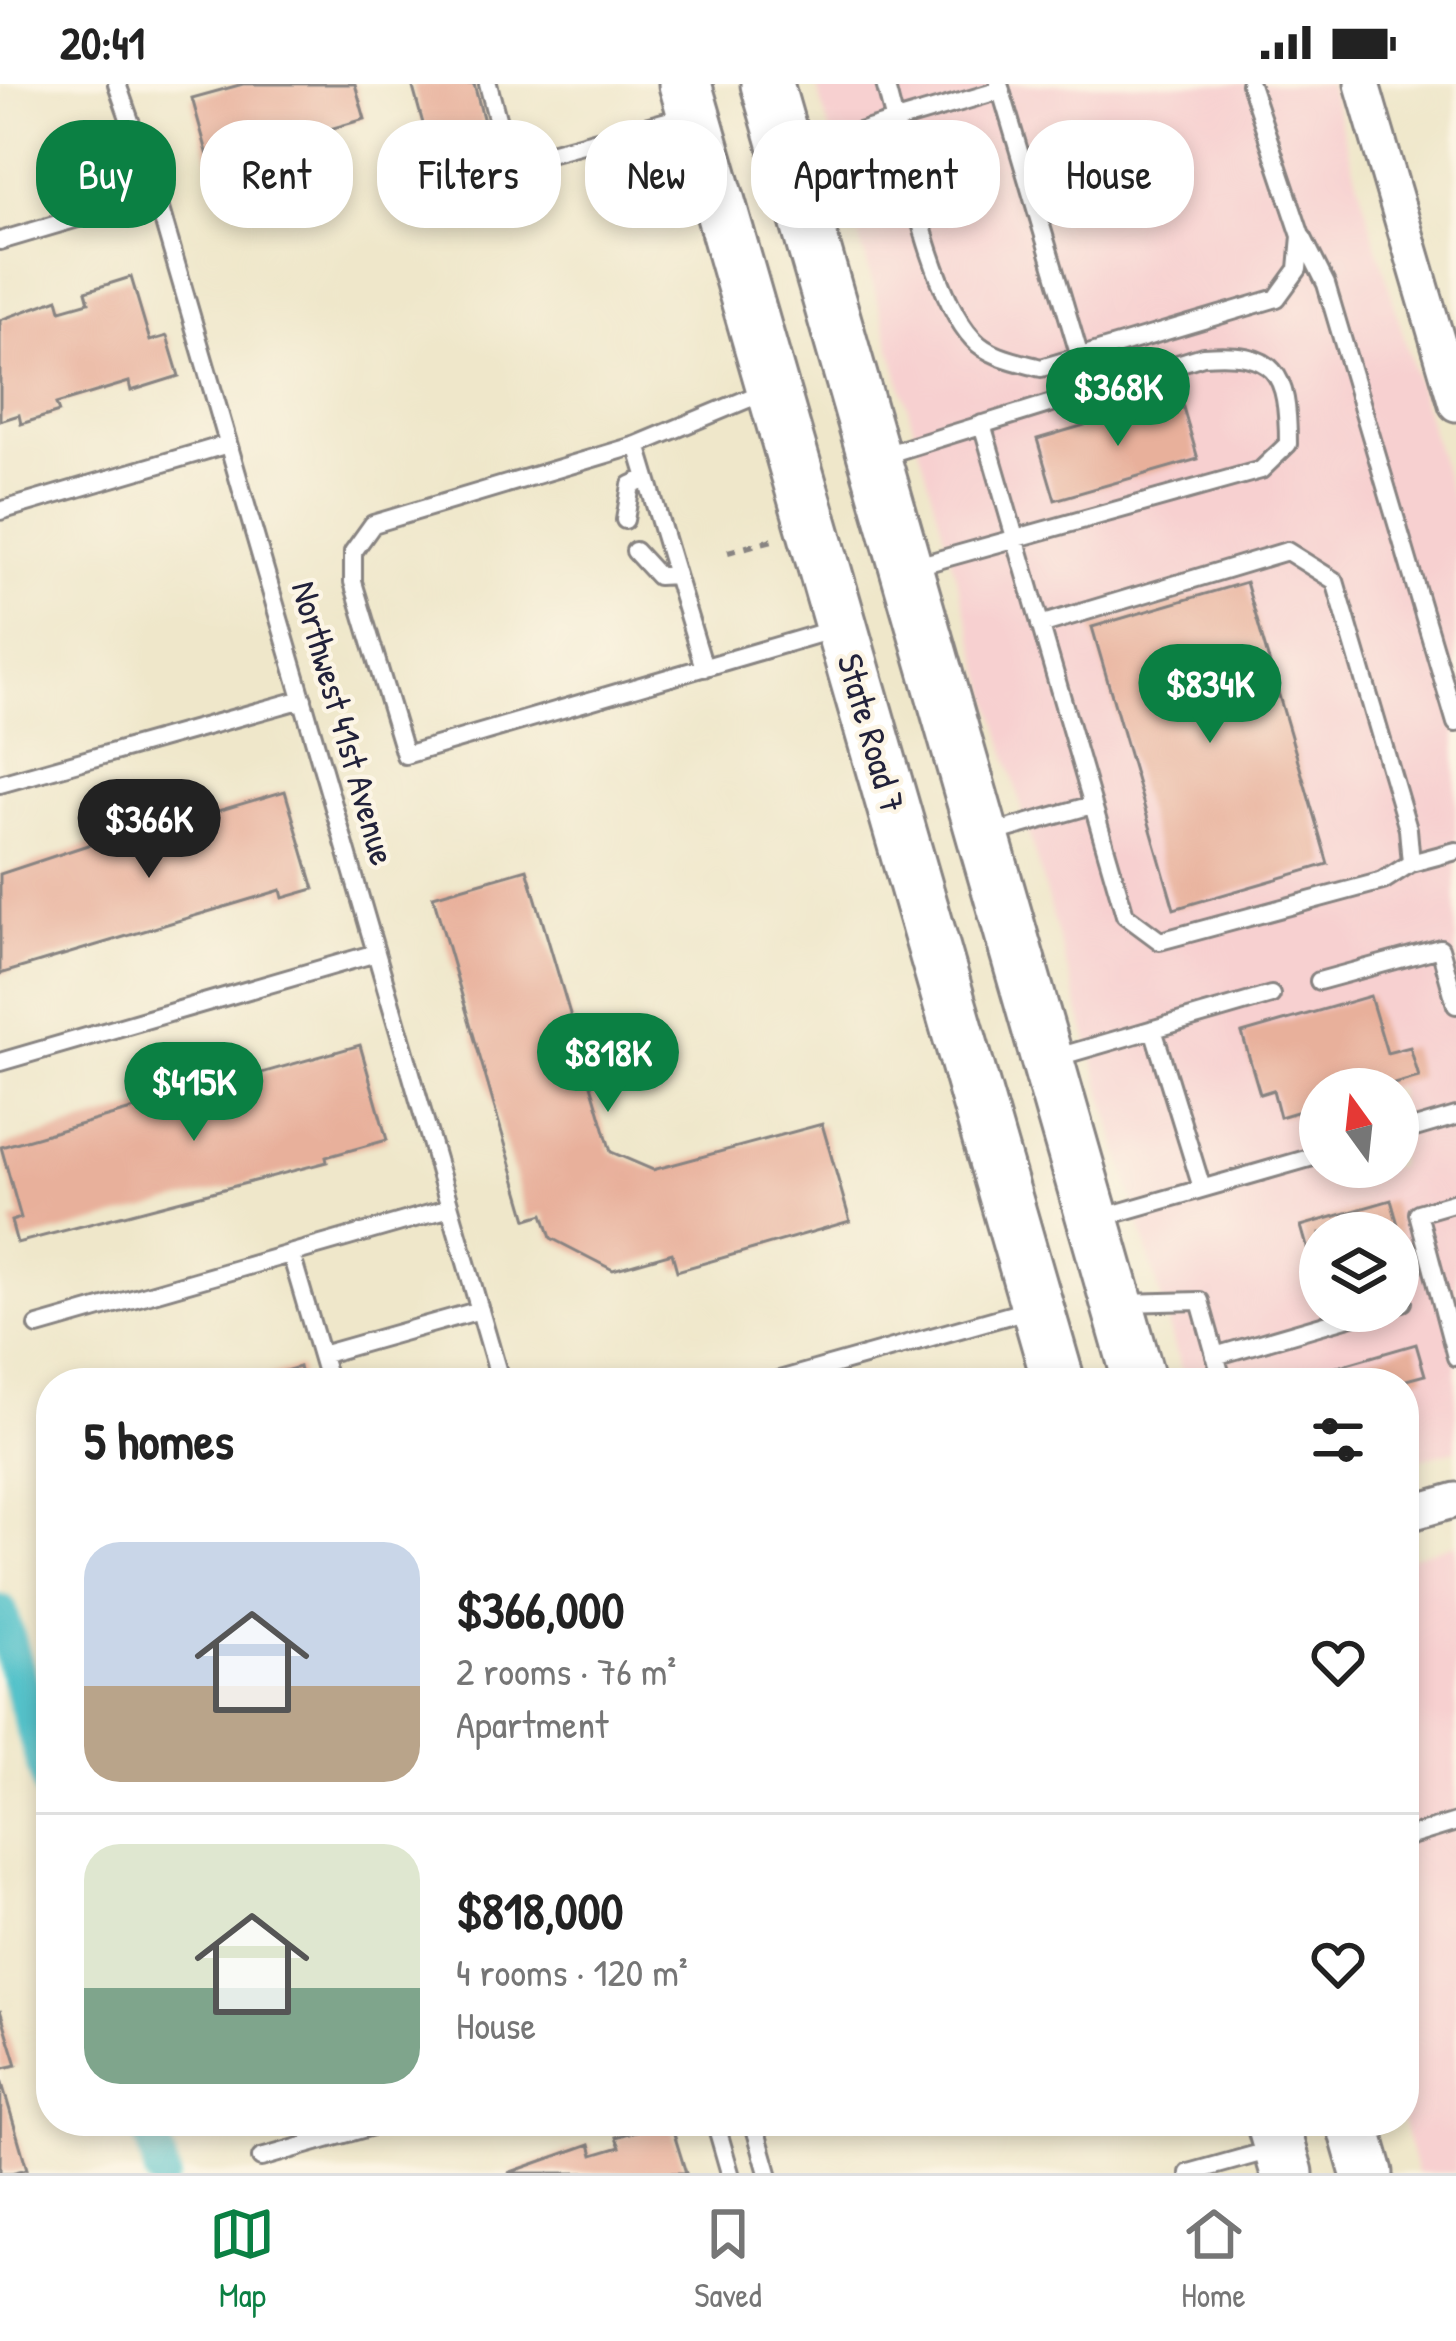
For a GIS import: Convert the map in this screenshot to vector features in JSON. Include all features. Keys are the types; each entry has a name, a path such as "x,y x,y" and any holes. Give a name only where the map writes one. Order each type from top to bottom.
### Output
{"main road":[{"path":"767,84 777,120"},
{"name":"State Road 7","path":"690,99 1055,1368"},
{"path":"808,228 1136,1368"},
{"path":"1356,2136 1367,2173"}],"street":[{"path":"1362,84 1456,404"},
{"path":"1419,1510 1456,1499"}],"lane":[{"name":"Northwest 41st Avenue","path":"117,84 130,120"},
{"path":"488,84 509,164 690,99"},
{"path":"885,84 895,120 1000,87 1080,357"},
{"path":"1250,84 1301,236 1326,284 1456,723"},
{"path":"0,242 47,228"},
{"name":"Northwest 41st Avenue","path":"166,228 497,1368"},
{"path":"926,228 945,293 974,341 1007,359 1041,368 1277,298 1298,268 1301,236"},
{"path":"874,458 1203,356 1249,353 1275,371 1288,413 1288,444 1261,470 906,569"},
{"path":"773,388 637,445 373,524 353,552 352,582 405,755 842,628"},
{"path":"982,424 1124,915 1160,941 1383,881 1411,863 1456,850"},
{"path":"0,511 228,444"},
{"path":"637,445 704,668"},
{"path":"625,520 631,485 646,478"},
{"path":"635,551 658,576 676,575"},
{"path":"1040,625 1287,551 1335,581 1408,829 1411,863"},
{"path":"0,784 303,699"},
{"path":"983,836 1092,806"},
{"path":"1319,980 1448,945 1456,1005"},
{"path":"0,1063 376,952"},
{"path":"1048,1060 1270,995"},
{"path":"1153,1029 1202,1188"},
{"path":"1419,1126 1456,1116"},
{"path":"1093,1220 1299,1161"},
{"path":"1456,1202 1418,1213 1456,1357"},
{"path":"38,1326 450,1208"},
{"path":"290,1254 325,1368"},
{"path":"1117,1304 1200,1301 1218,1368"},
{"path":"825,1368 1037,1307"},
{"path":"321,1355 480,1310"},
{"path":"1215,1356 1299,1332"},
{"path":"1419,1833 1456,1822"},
{"path":"261,2158 338,2136"},
{"path":"719,2136 730,2173"},
{"path":"757,2136 768,2173"},
{"path":"1189,2173 1279,2147"}],"path":[{"path":"728,553 780,538"}],"shaded area":[{"path":"816,84 1329,84 1456,513 1456,1450 1419,1459 1419,1368 1181,1368 857,228 1000,228 1000,120 826,120"},
{"path":"1456,1543 1456,2173 1417,2173 1406,2136 1419,2136 1419,1554"}],"building":[{"path":"243,84 355,84 365,119 200,120 200,127 192,98"},
{"path":"412,84 474,84 484,120 422,120"},
{"path":"131,277 150,341 167,336 179,376 131,391 129,382 56,404 59,412 21,424 19,415 0,421 0,320 58,299 61,310 89,302 86,291"},
{"path":"1180,397 1198,459 1055,500 1037,439"},
{"path":"1246,582 1328,864 1174,909 1092,627"},
{"path":"285,791 314,889 283,898 281,890 0,974 0,874 139,828 141,834"},
{"path":"527,869 611,1152 653,1170 822,1124 850,1221 677,1271 672,1253 613,1270 551,1238 543,1214 527,1219 433,896"},
{"path":"1370,996 1387,1053 1410,1047 1416,1068 1299,1068 1299,1111 1280,1117 1273,1090 1260,1094 1242,1033"},
{"path":"360,1045 387,1140 326,1157 327,1162 17,1243 11,1221 21,1218 1,1147"},
{"path":"1391,1200 1394,1212 1349,1212"},
{"path":"1416,1344 1425,1375 1419,1377 1419,1368 1333,1368"},
{"path":"0,2010 17,2065 0,2069"},
{"path":"1,2080 27,2169 11,2173 0,2173"},
{"path":"675,2136 686,2173 508,2173 590,2144 593,2155 620,2147 616,2137"}],"waterway":[{"path":"0,1612 36,1736"},
{"path":"151,2136 162,2173"}]}
